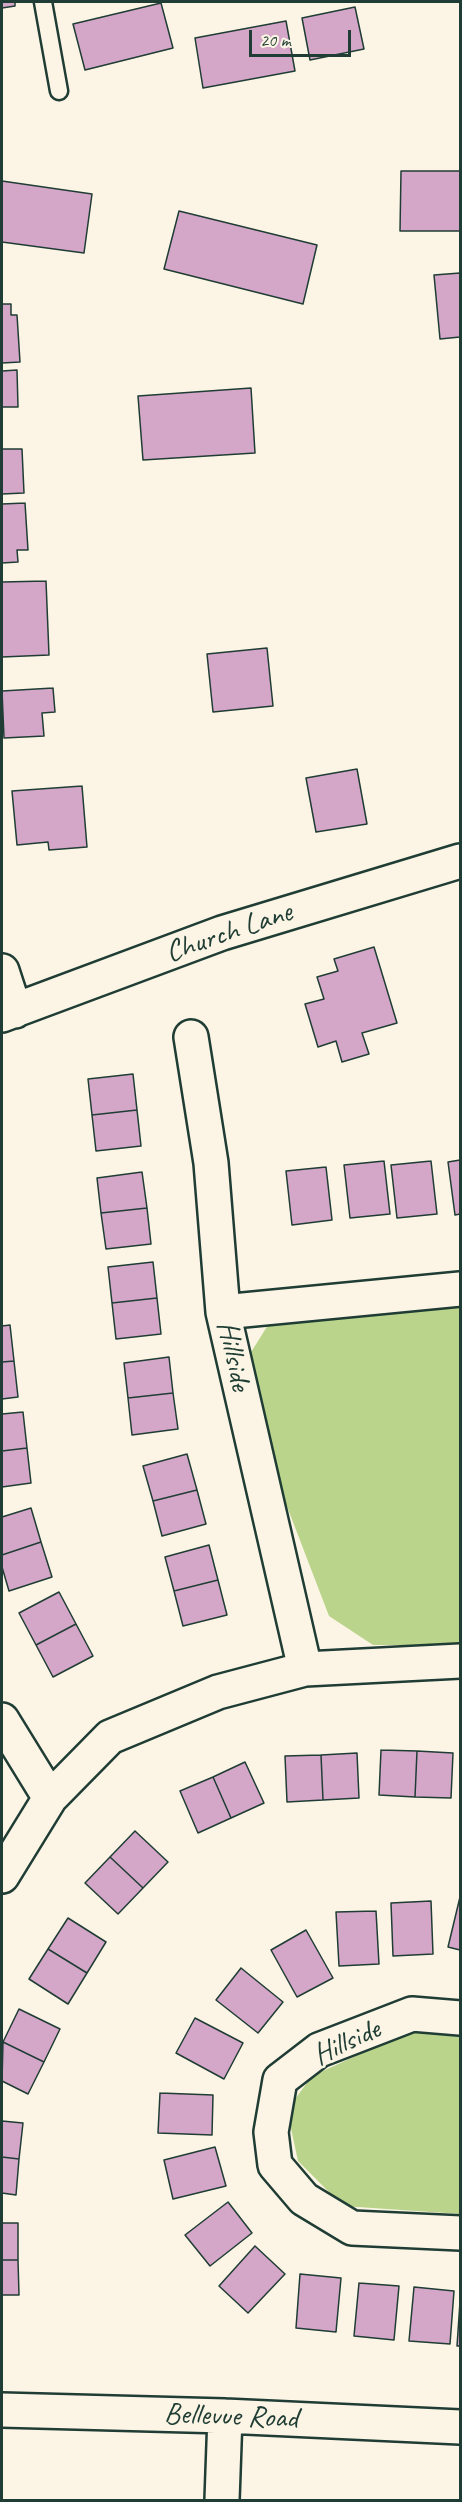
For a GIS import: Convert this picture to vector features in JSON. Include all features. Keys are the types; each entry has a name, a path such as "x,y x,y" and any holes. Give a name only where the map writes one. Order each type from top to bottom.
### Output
{"street":[{"name":"Church Lane","path":"8,1013 222,933 460,861"},
{"path":"2,971 8,1013"},
{"name":"Hillside","path":"191,1037 211,1163 223,1312 305,1669"},
{"path":"223,1312 460,1289"},
{"path":"2,1876 50,1798 110,1737 218,1692 305,1669 460,1661"},
{"path":"2,1720 50,1798"},
{"name":"Hillside","path":"460,2018 412,2014 319,2050 280,2080 271,2132 275,2165 304,2199 352,2228 460,2233"},
{"name":"Bellevue Road","path":"2,2410 225,2416 460,2427"},
{"path":"222,2500 225,2416"}],"lane":[{"path":"43,2 59,91"}],"green space":[{"path":"460,1301 460,1645 373,1645 329,1616 260,1436 248,1357 273,1317"},
{"path":"415,2029 460,2037 460,2214 343,2206 298,2161 287,2110 312,2076"}],"building":[{"path":"2,2 15,2 15,6 2,8"},
{"path":"161,3 173,48 85,70 73,24"},
{"path":"355,7 364,49 310,60 302,18"},
{"path":"286,21 295,71 203,88 195,38"},
{"path":"401,171 460,171 460,231 400,231"},
{"path":"2,181 92,194 84,253 2,242"},
{"path":"179,211 317,245 303,304 164,269"},
{"path":"460,273 460,337 440,339 434,275"},
{"path":"2,304 11,304 11,315 17,315 20,362 2,363"},
{"path":"17,370 18,407 2,407 2,371"},
{"path":"251,388 255,453 143,460 138,396"},
{"path":"2,449 22,449 24,493 2,494"},
{"path":"25,503 28,550 17,550 18,562 2,563 2,504"},
{"path":"46,581 49,655 2,657 2,582"},
{"path":"267,648 273,706 213,712 207,654"},
{"path":"53,688 55,712 42,713 44,736 4,738 2,691"},
{"path":"357,769 367,824 316,832 306,778"},
{"path":"82,786 87,847 49,850 48,842 17,845 12,791"},
{"path":"374,947 397,1023 362,1033 369,1054 342,1062 336,1041 318,1047 305,1004 324,999 317,977 338,971 334,959"},
{"path":"133,1074 137,1110 92,1115 88,1079"},
{"path":"137,1110 141,1146 96,1151 92,1115"},
{"path":"460,1160 460,1214 455,1215 448,1162"},
{"path":"384,1161 390,1214 350,1218 344,1165"},
{"path":"431,1161 437,1214 397,1218 391,1165"},
{"path":"326,1167 332,1220 292,1225 286,1171"},
{"path":"142,1172 147,1208 101,1213 97,1178"},
{"path":"147,1208 151,1244 106,1249 101,1213"},
{"path":"153,1262 157,1298 112,1303 108,1267"},
{"path":"157,1298 161,1334 116,1339 112,1303"},
{"path":"10,1325 14,1361 2,1362 2,1326"},
{"path":"169,1357 173,1393 128,1398 124,1363"},
{"path":"14,1361 18,1397 2,1399 2,1362"},
{"path":"173,1393 178,1429 132,1435 128,1398"},
{"path":"23,1412 27,1448 2,1451 2,1414"},
{"path":"27,1448 31,1483 2,1487 2,1451"},
{"path":"187,1454 197,1490 153,1501 143,1466"},
{"path":"197,1490 206,1524 162,1536 153,1501"},
{"path":"31,1508 41,1542 2,1555 2,1517"},
{"path":"41,1542 52,1577 9,1591 2,1567 2,1555"},
{"path":"209,1545 218,1580 174,1591 165,1557"},
{"path":"218,1580 227,1615 183,1626 174,1591"},
{"path":"59,1592 76,1624 36,1645 19,1613"},
{"path":"76,1624 93,1656 53,1677 36,1645"},
{"path":"381,1750 417,1751 415,1797 379,1795"},
{"path":"417,1751 453,1753 451,1798 415,1797"},
{"path":"357,1753 359,1798 323,1800 321,1755"},
{"path":"321,1755 323,1800 287,1802 285,1756"},
{"path":"245,1762 264,1803 231,1818 213,1777"},
{"path":"213,1777 231,1818 198,1833 180,1791"},
{"path":"135,1831 168,1862 143,1888 110,1857"},
{"path":"110,1857 143,1888 118,1914 85,1883"},
{"path":"460,1897 460,1950 448,1947"},
{"path":"431,1901 433,1954 393,1956 391,1903"},
{"path":"376,1911 379,1964 339,1966 336,1912"},
{"path":"68,1918 106,1942 87,1973 48,1949"},
{"path":"306,1930 333,1978 297,1997 271,1950"},
{"path":"48,1949 87,1973 68,2004 29,1979"},
{"path":"241,1968 283,2002 258,2033 216,2000"},
{"path":"19,2009 60,2029 44,2062 3,2042"},
{"path":"195,2018 243,2043 224,2079 176,2053"},
{"path":"3,2042 44,2062 28,2094 2,2081"},
{"path":"160,2093 213,2095 212,2135 158,2133"},
{"path":"2,2121 23,2123 19,2159 2,2157"},
{"path":"215,2147 226,2186 173,2199 164,2160"},
{"path":"2,2157 19,2159 16,2195 2,2193"},
{"path":"228,2202 252,2233 210,2266 185,2235"},
{"path":"2,2223 18,2223 18,2260 2,2260"},
{"path":"255,2246 285,2274 248,2313 219,2286"},
{"path":"2,2260 18,2260 19,2295 2,2295"},
{"path":"300,2274 341,2278 336,2332 296,2328"},
{"path":"359,2283 399,2286 394,2340 354,2336"},
{"path":"414,2287 454,2291 450,2344 409,2341"},
{"path":"460,2302 460,2346 457,2346"}]}
